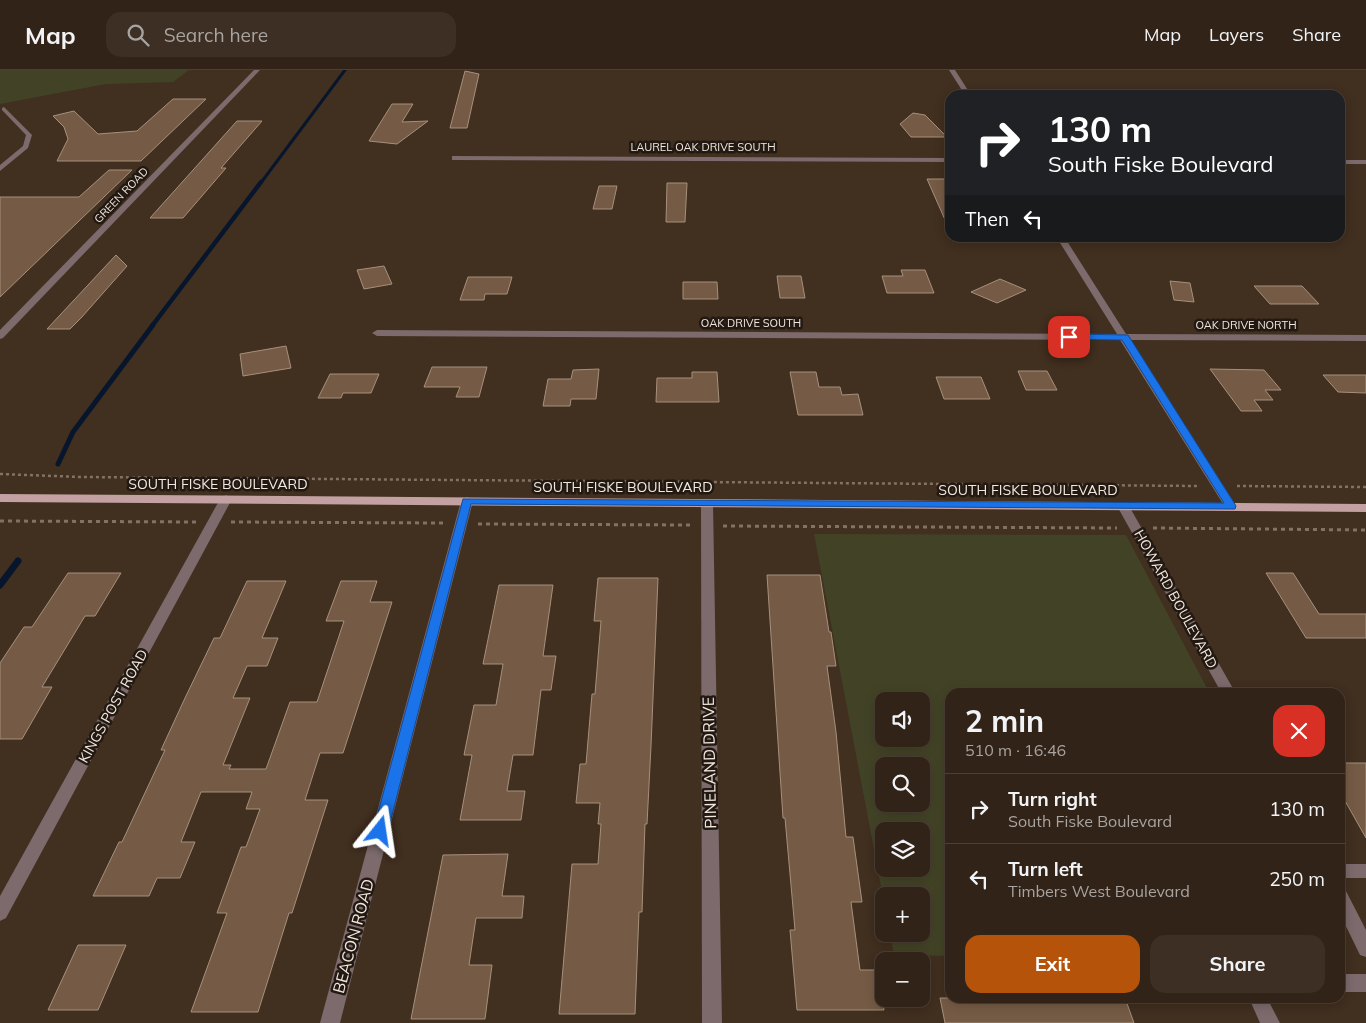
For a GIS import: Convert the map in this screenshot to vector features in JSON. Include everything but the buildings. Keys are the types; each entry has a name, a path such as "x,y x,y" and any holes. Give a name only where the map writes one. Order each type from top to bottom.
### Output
{"main road":[{"name":"SOUTH FISKE BOULEVARD","path":"0,498 1366,508"}],"street":[{"name":"GREEN ROAD","path":"0,336 257,70"},
{"path":"952,70 965,90"},
{"path":"0,169 26,147 29,136 4,109"},
{"name":"LAUREL OAK DRIVE SOUTH","path":"455,158 945,160"},
{"path":"1345,162 1366,162"},
{"path":"1065,242 1231,506"},
{"name":"OAK DRIVE SOUTH","path":"377,333 1125,337"},
{"name":"OAK DRIVE NORTH","path":"1125,337 1366,338"},
{"name":"KINGS POST ROAD","path":"0,913 226,499"},
{"name":"BEACON ROAD","path":"330,1023 467,501"},
{"name":"PINELAND DRIVE","path":"707,502 712,1023"},
{"name":"HOWARD BOULEVARD","path":"1123,506 1226,688"},
{"path":"1345,871 1366,871"},
{"path":"1345,906 1366,949"},
{"path":"1345,983 1366,983"},
{"path":"1260,1003 1270,1023"}],"path":[{"path":"0,474 91,477 1366,487"},
{"path":"0,521 1366,530"}],"green space":[{"path":"0,70 189,70 173,82 106,84 0,104"},
{"path":"814,534 1126,535 1207,688 945,688 945,956 930,956 930,952 893,952 892,942 930,942 930,887 881,887 879,877 930,877 930,822 875,822 875,855"}],"waterway":[{"path":"260,184 345,70"},
{"path":"152,326 261,182"},
{"path":"58,464 73,432 153,325"},
{"path":"0,585 18,561"}],"route":[{"path":"380,831 467,501 1231,506 1125,337 1069,337"}]}
